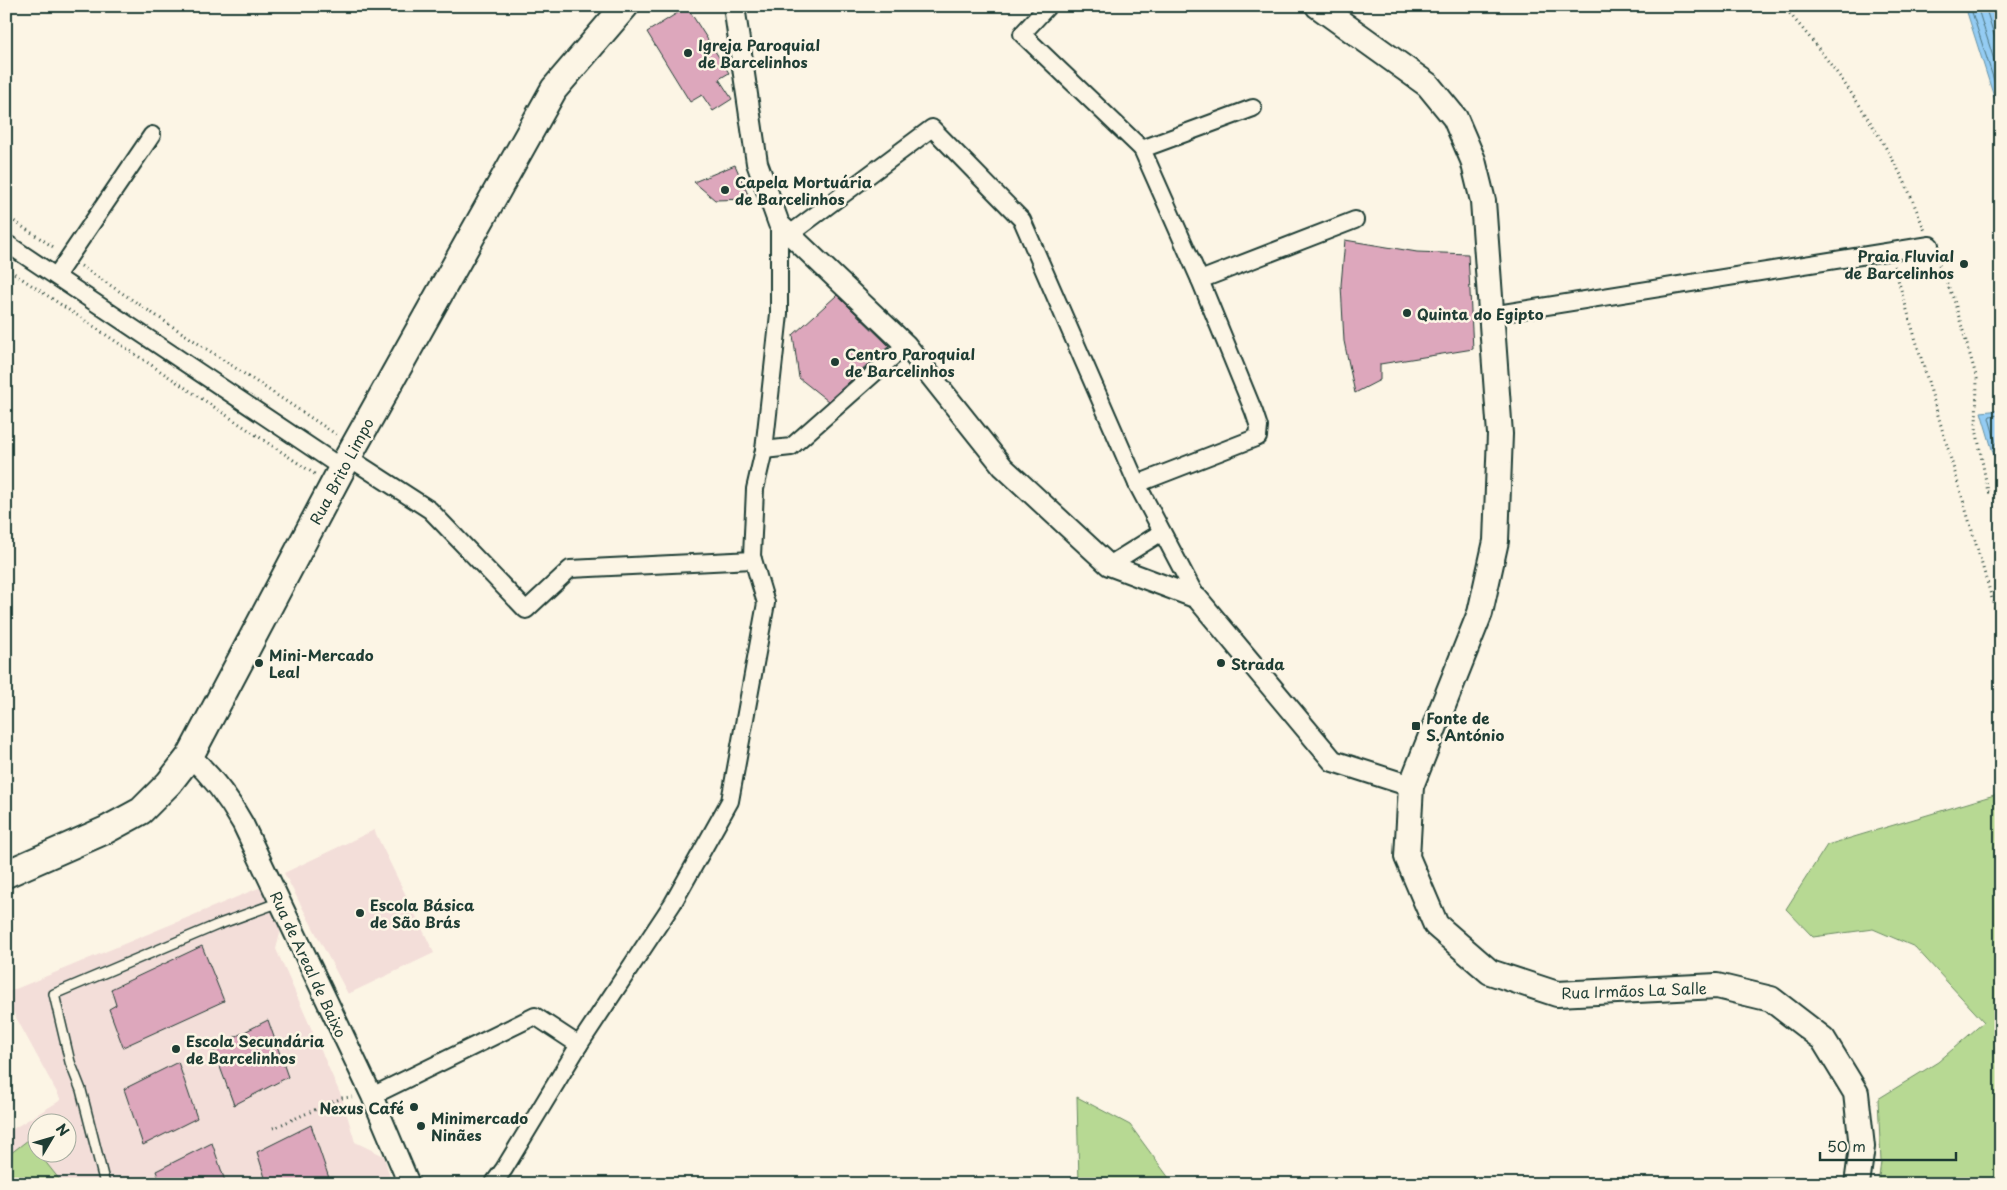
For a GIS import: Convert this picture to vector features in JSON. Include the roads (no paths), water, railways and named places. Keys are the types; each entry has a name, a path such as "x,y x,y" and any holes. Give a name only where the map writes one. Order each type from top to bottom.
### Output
{"main road":[{"name":"Rua Brito Limpo","path":"6,874 106,830 140,811 169,783 190,756 348,457 554,89 625,6"},
{"name":"Rua Irmãos La Salle","path":"1318,6 1428,86 1455,118 1473,160 1483,201 1500,434 1496,540 1480,613 1412,786 1407,857 1436,925 1490,972 1557,994 1717,986 1771,999 1823,1039 1856,1092 1862,1148 1857,1184"}],"street":[{"path":"734,6 757,163 785,229 906,345 1003,467 1108,565 1197,598"},
{"path":"1048,6 1022,34 1142,149 1200,280 1259,427 1258,437 1137,484"},
{"path":"1142,149 1253,108"},
{"path":"785,229 932,128 1022,220 1137,484 1197,598 1333,761 1412,786"},
{"path":"56,276 152,135"},
{"path":"1200,280 1355,220"},
{"path":"493,1184 504,1169 579,1044 673,903 730,801 766,602 753,560 755,489 764,450 779,314 785,229"},
{"path":"6,243 430,510 526,610 570,569 753,560"},
{"path":"1491,315 1930,245"},
{"path":"764,450 790,447 906,345"},
{"path":"1108,565 1162,532"},
{"name":"Rua de Areal de Baixo","path":"190,756 206,770 226,794 243,824 372,1096 409,1184"},
{"path":"372,1096 535,1016 579,1044"}],"lane":[{"path":"104,1184 81,1090 70,1062 54,994 217,926 280,902"}],"water":[{"path":"1965,6 2001,6 2001,119"},
{"path":"2001,410 2001,479 1981,412"}],"place":[{"name":"Igreja Paroquial de Barcelinhos","path":"688,53"},
{"name":"Capela Mortuária de Barcelinhos","path":"725,190"},
{"name":"Praia Fluvial de Barcelinhos","path":"1964,264"},
{"name":"Quinta do Egipto","path":"1407,313"},
{"name":"Centro Paroquial de Barcelinhos","path":"835,362"},
{"name":"Mini-Mercado Leal","path":"259,663"},
{"name":"Strada","path":"1221,663"},
{"name":"Fonte de S. António","path":"1416,726"},
{"name":"Escola Básica de São Brás","path":"360,913"},
{"name":"Escola Secundária de Barcelinhos","path":"176,1049"},
{"name":"Nexus Café","path":"414,1107"},
{"name":"Minimercado Ninães","path":"421,1126"}]}
